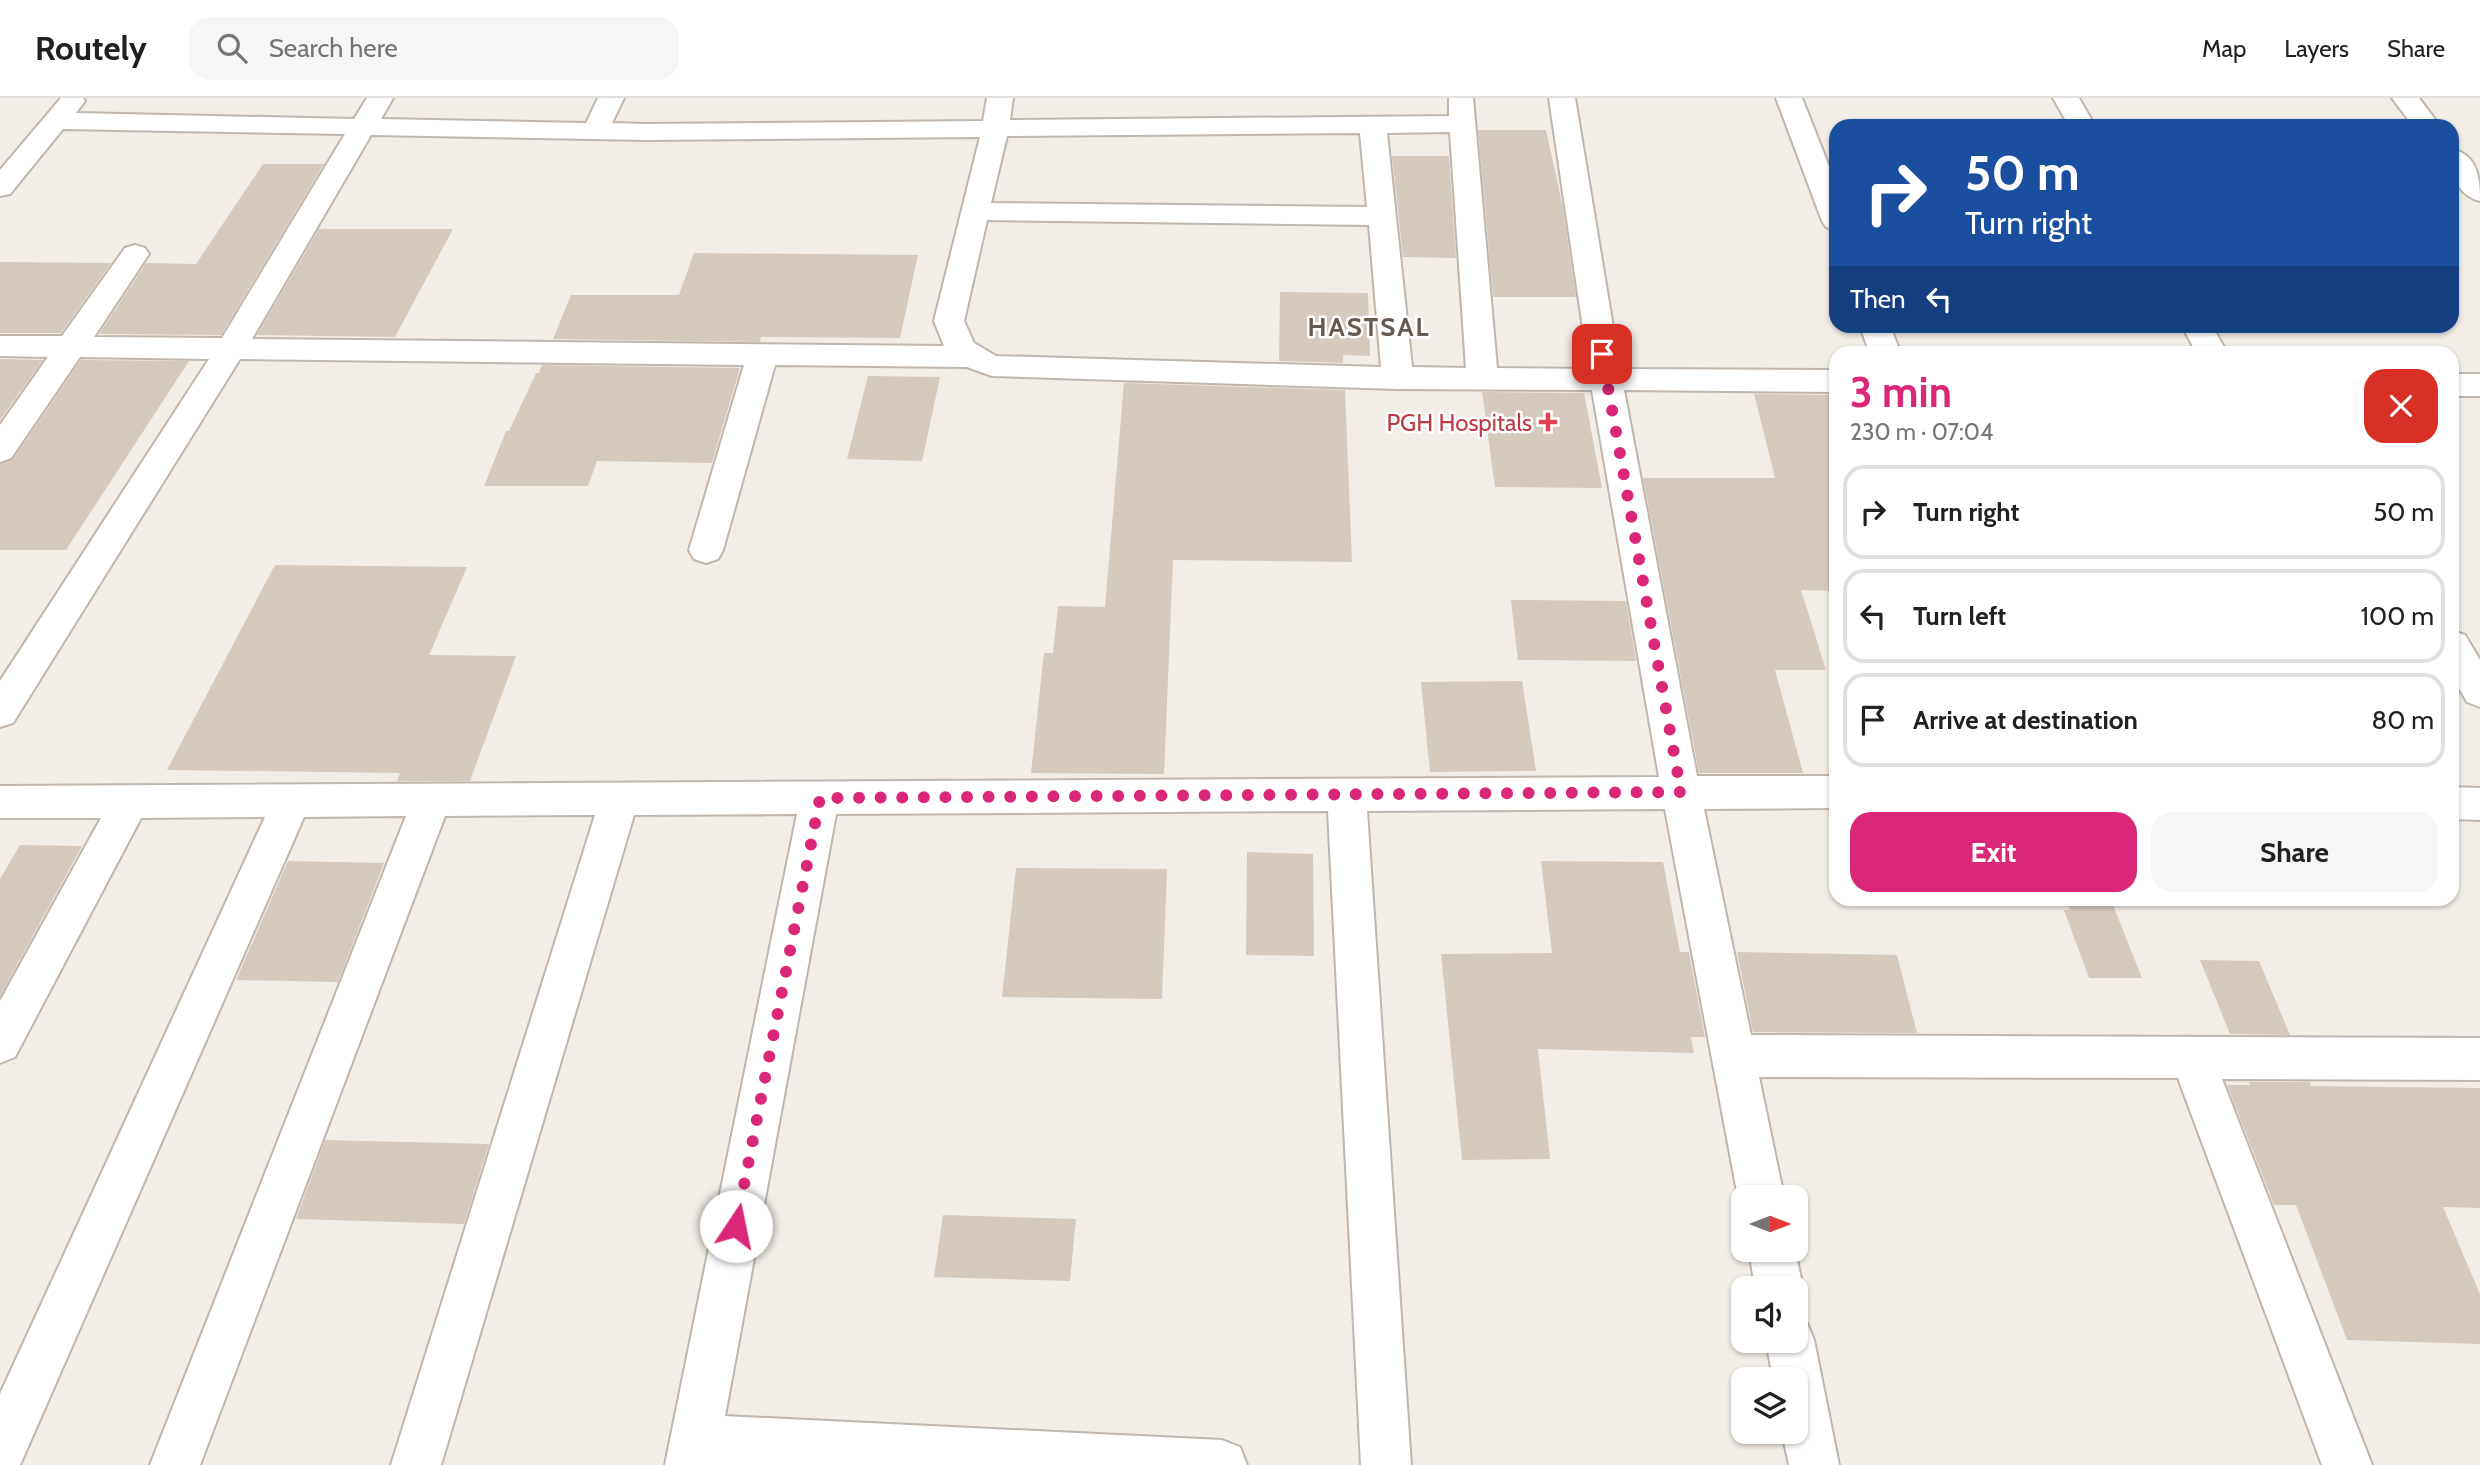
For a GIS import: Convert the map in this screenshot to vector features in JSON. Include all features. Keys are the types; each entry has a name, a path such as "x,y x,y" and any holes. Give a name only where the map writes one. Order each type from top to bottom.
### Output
{"street":[{"path":"0,188 74,98"},
{"path":"0,712 231,348 380,98"},
{"path":"595,131 611,98"},
{"path":"968,356 954,341 949,321 1000,98"},
{"path":"1562,98 1606,380 1681,792 1759,1185"},
{"path":"1789,98 1829,203"},
{"path":"2066,98 2078,119"},
{"path":"2404,98 2421,119"},
{"path":"56,121 595,131 995,129 1373,125 1462,111 1482,379"},
{"path":"1373,125 1398,378"},
{"path":"2459,167 2480,193"},
{"path":"976,211 1382,216"},
{"path":"0,450 135,254"},
{"path":"0,346 968,356 992,366 1398,378 1829,381"},
{"path":"706,550 762,355"},
{"path":"2459,385 2480,385"},
{"path":"2459,657 2480,692"},
{"path":"0,802 1829,792"},
{"path":"1347,794 1386,1465"},
{"path":"820,798 692,1453 1222,1465"},
{"path":"416,1465 619,799"},
{"path":"0,1451 292,800"},
{"path":"175,1465 432,800"},
{"path":"0,1043 130,801"},
{"path":"2459,803 2480,804"},
{"path":"1734,1056 2480,1059"},
{"path":"2192,1058 2347,1465"},
{"path":"1792,1353 1814,1465"}],"building":[{"path":"1478,130 1546,130 1563,208 1576,297 1493,297"},
{"path":"1392,156 1449,156 1456,258 1403,257"},
{"path":"263,164 324,164 221,335 99,334 146,263 196,264"},
{"path":"319,229 453,229 395,337 257,335"},
{"path":"694,253 918,255 900,338 761,337 760,342 553,339 571,295 679,295"},
{"path":"0,262 111,263 61,333 0,333"},
{"path":"1280,292 1368,293 1370,356 1343,355 1343,363 1279,361"},
{"path":"0,359 43,360 0,420"},
{"path":"81,360 189,361 66,550 0,550 0,464 13,459"},
{"path":"542,365 740,368 712,463 597,461 588,486 484,486 506,431 509,431"},
{"path":"868,376 940,377 922,461 847,459"},
{"path":"1124,383 1345,390 1352,562 1173,560 1164,774 1031,773 1044,653 1053,653 1058,606 1105,607"},
{"path":"1482,392 1584,393 1602,488 1495,487"},
{"path":"1754,394 1829,395 1829,591 1801,590 1826,670 1775,670 1803,773 1699,773 1643,478 1775,478"},
{"path":"275,565 467,567 429,655 516,656 470,781 397,781 400,773 167,770"},
{"path":"1511,600 1626,601 1636,661 1518,660"},
{"path":"1522,681 1536,771 1430,772 1421,682"},
{"path":"20,845 82,846 0,996 0,879"},
{"path":"1247,852 1313,854 1314,956 1246,955"},
{"path":"288,861 384,863 338,982 236,980"},
{"path":"1541,861 1663,862 1680,952 1689,952 1705,1037 1691,1037 1694,1053 1538,1049 1550,1159 1462,1160 1441,954 1552,953"},
{"path":"1016,868 1167,869 1162,999 1002,997"},
{"path":"2068,906 2113,906 2142,978 2089,978 2064,910 2070,910"},
{"path":"1737,952 1897,955 1917,1033 1753,1032"},
{"path":"2200,960 2259,961 2290,1035 2230,1034"},
{"path":"2249,1082 2310,1082 2311,1086 2480,1088 2480,1208 2443,1207 2480,1294 2480,1344 2347,1340 2296,1205 2274,1205 2227,1085 2250,1085"},
{"path":"325,1140 489,1144 464,1224 296,1219"},
{"path":"943,1215 1076,1219 1070,1281 934,1277"}],"place":[{"name":"PGH Hospitals","path":"1548,422"}],"district":[{"name":"HASTSAL","path":"1369,327"}],"route":[{"path":"736,1226 820,798 1681,792 1602,354"}]}
